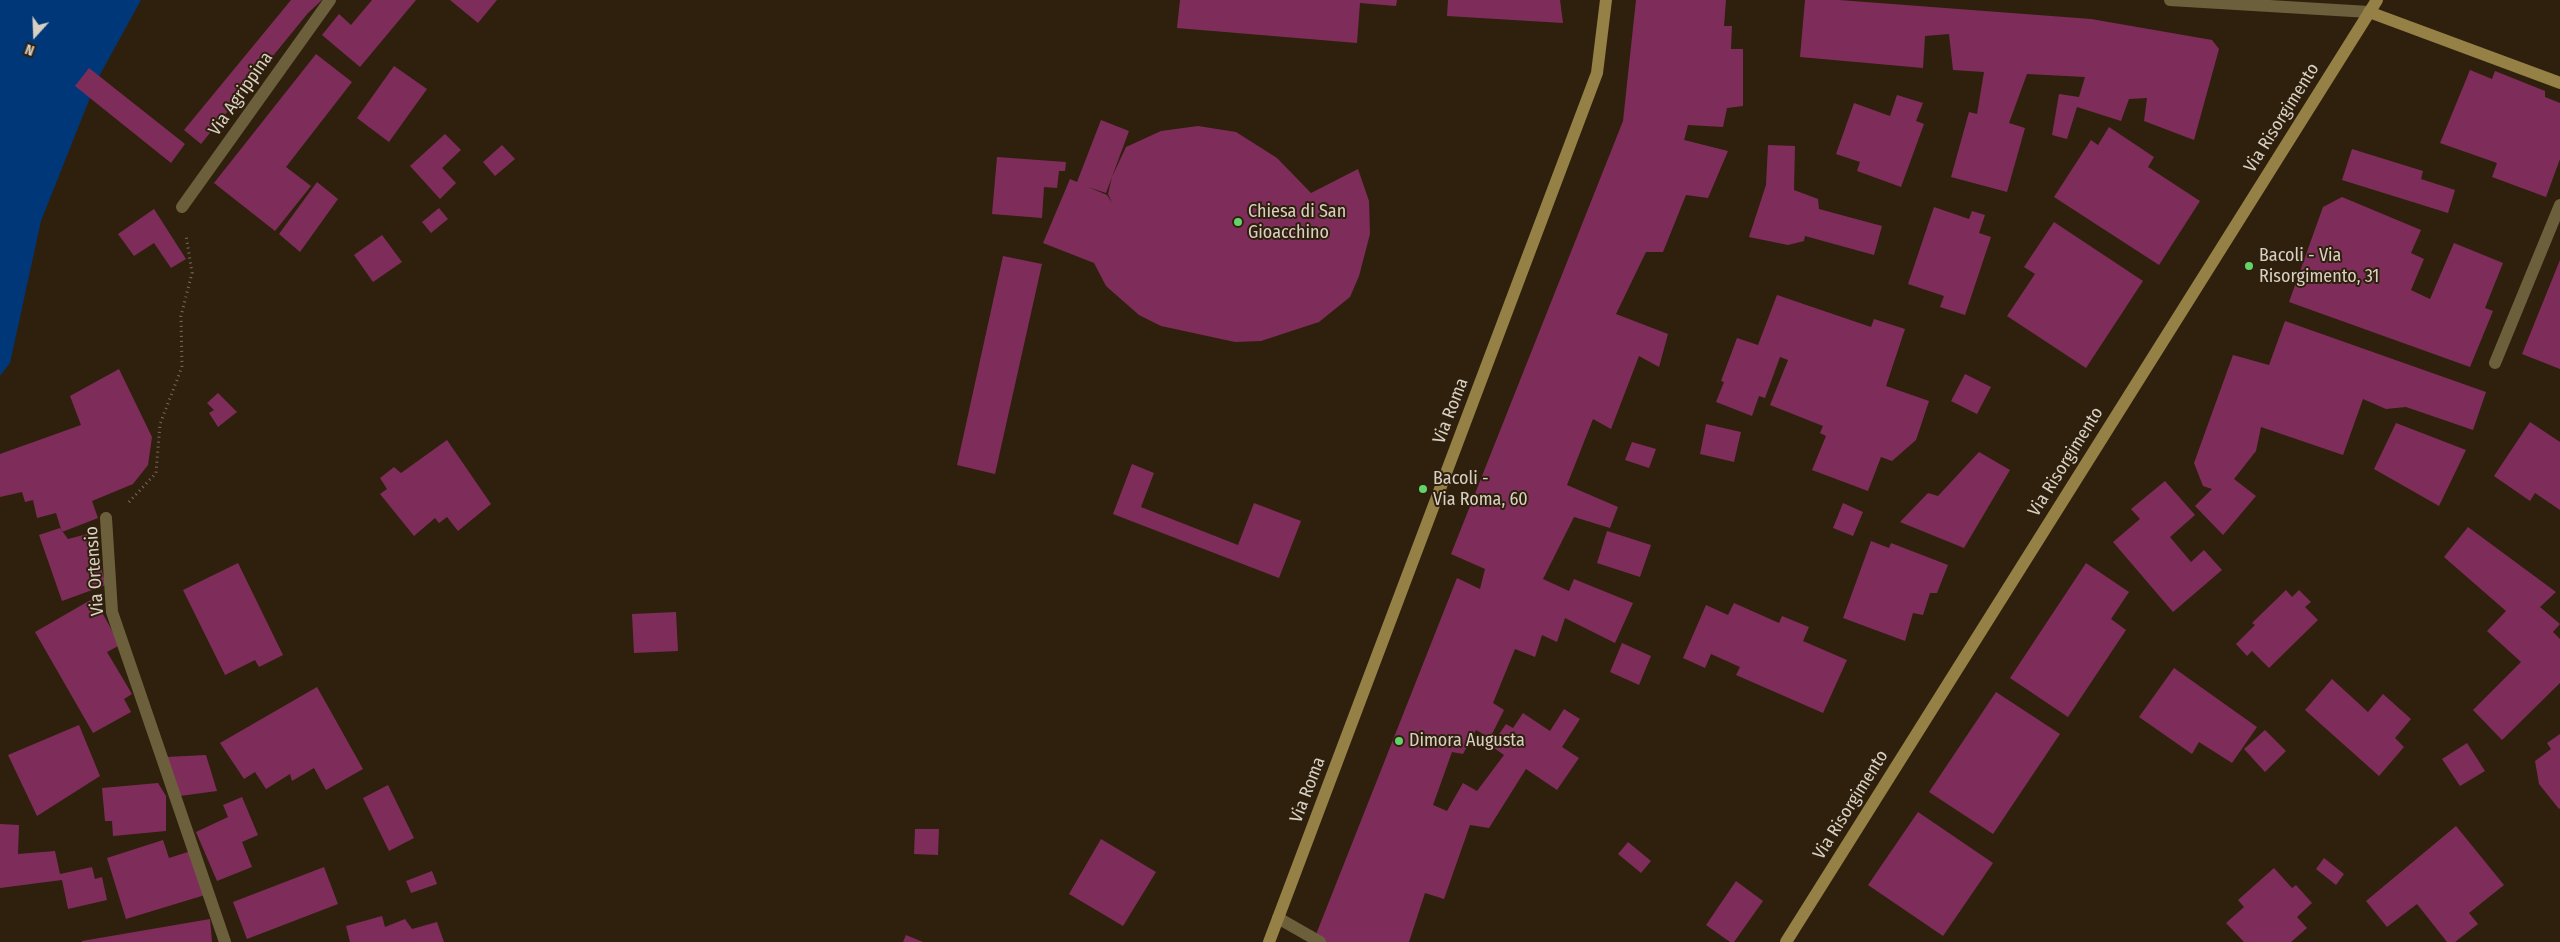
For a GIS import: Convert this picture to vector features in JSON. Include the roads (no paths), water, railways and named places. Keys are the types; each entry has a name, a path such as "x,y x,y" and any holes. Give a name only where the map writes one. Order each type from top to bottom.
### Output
{"street":[{"name":"Via Agrippina","path":"182,208 330,0"},
{"name":"Via Roma","path":"1269,942 1597,73 1606,0"},
{"path":"2170,0 2369,12 2560,83"},
{"name":"Via Risorgimento","path":"1786,942 2377,0"},
{"path":"2495,363 2560,206"},
{"name":"Via Ortensio","path":"106,518 112,612 225,942"},
{"path":"1278,918 1320,942"}],"water":[{"path":"0,0 141,0 97,80 41,221 10,363 0,376"}],"place":[{"name":"Chiesa di San Gioacchino","path":"1238,222"},
{"name":"Bacoli - Via Risorgimento, 31","path":"2249,266"},
{"name":"Bacoli - Via Roma, 60","path":"1423,489"},
{"name":"Dimora Augusta","path":"1399,741"}]}
